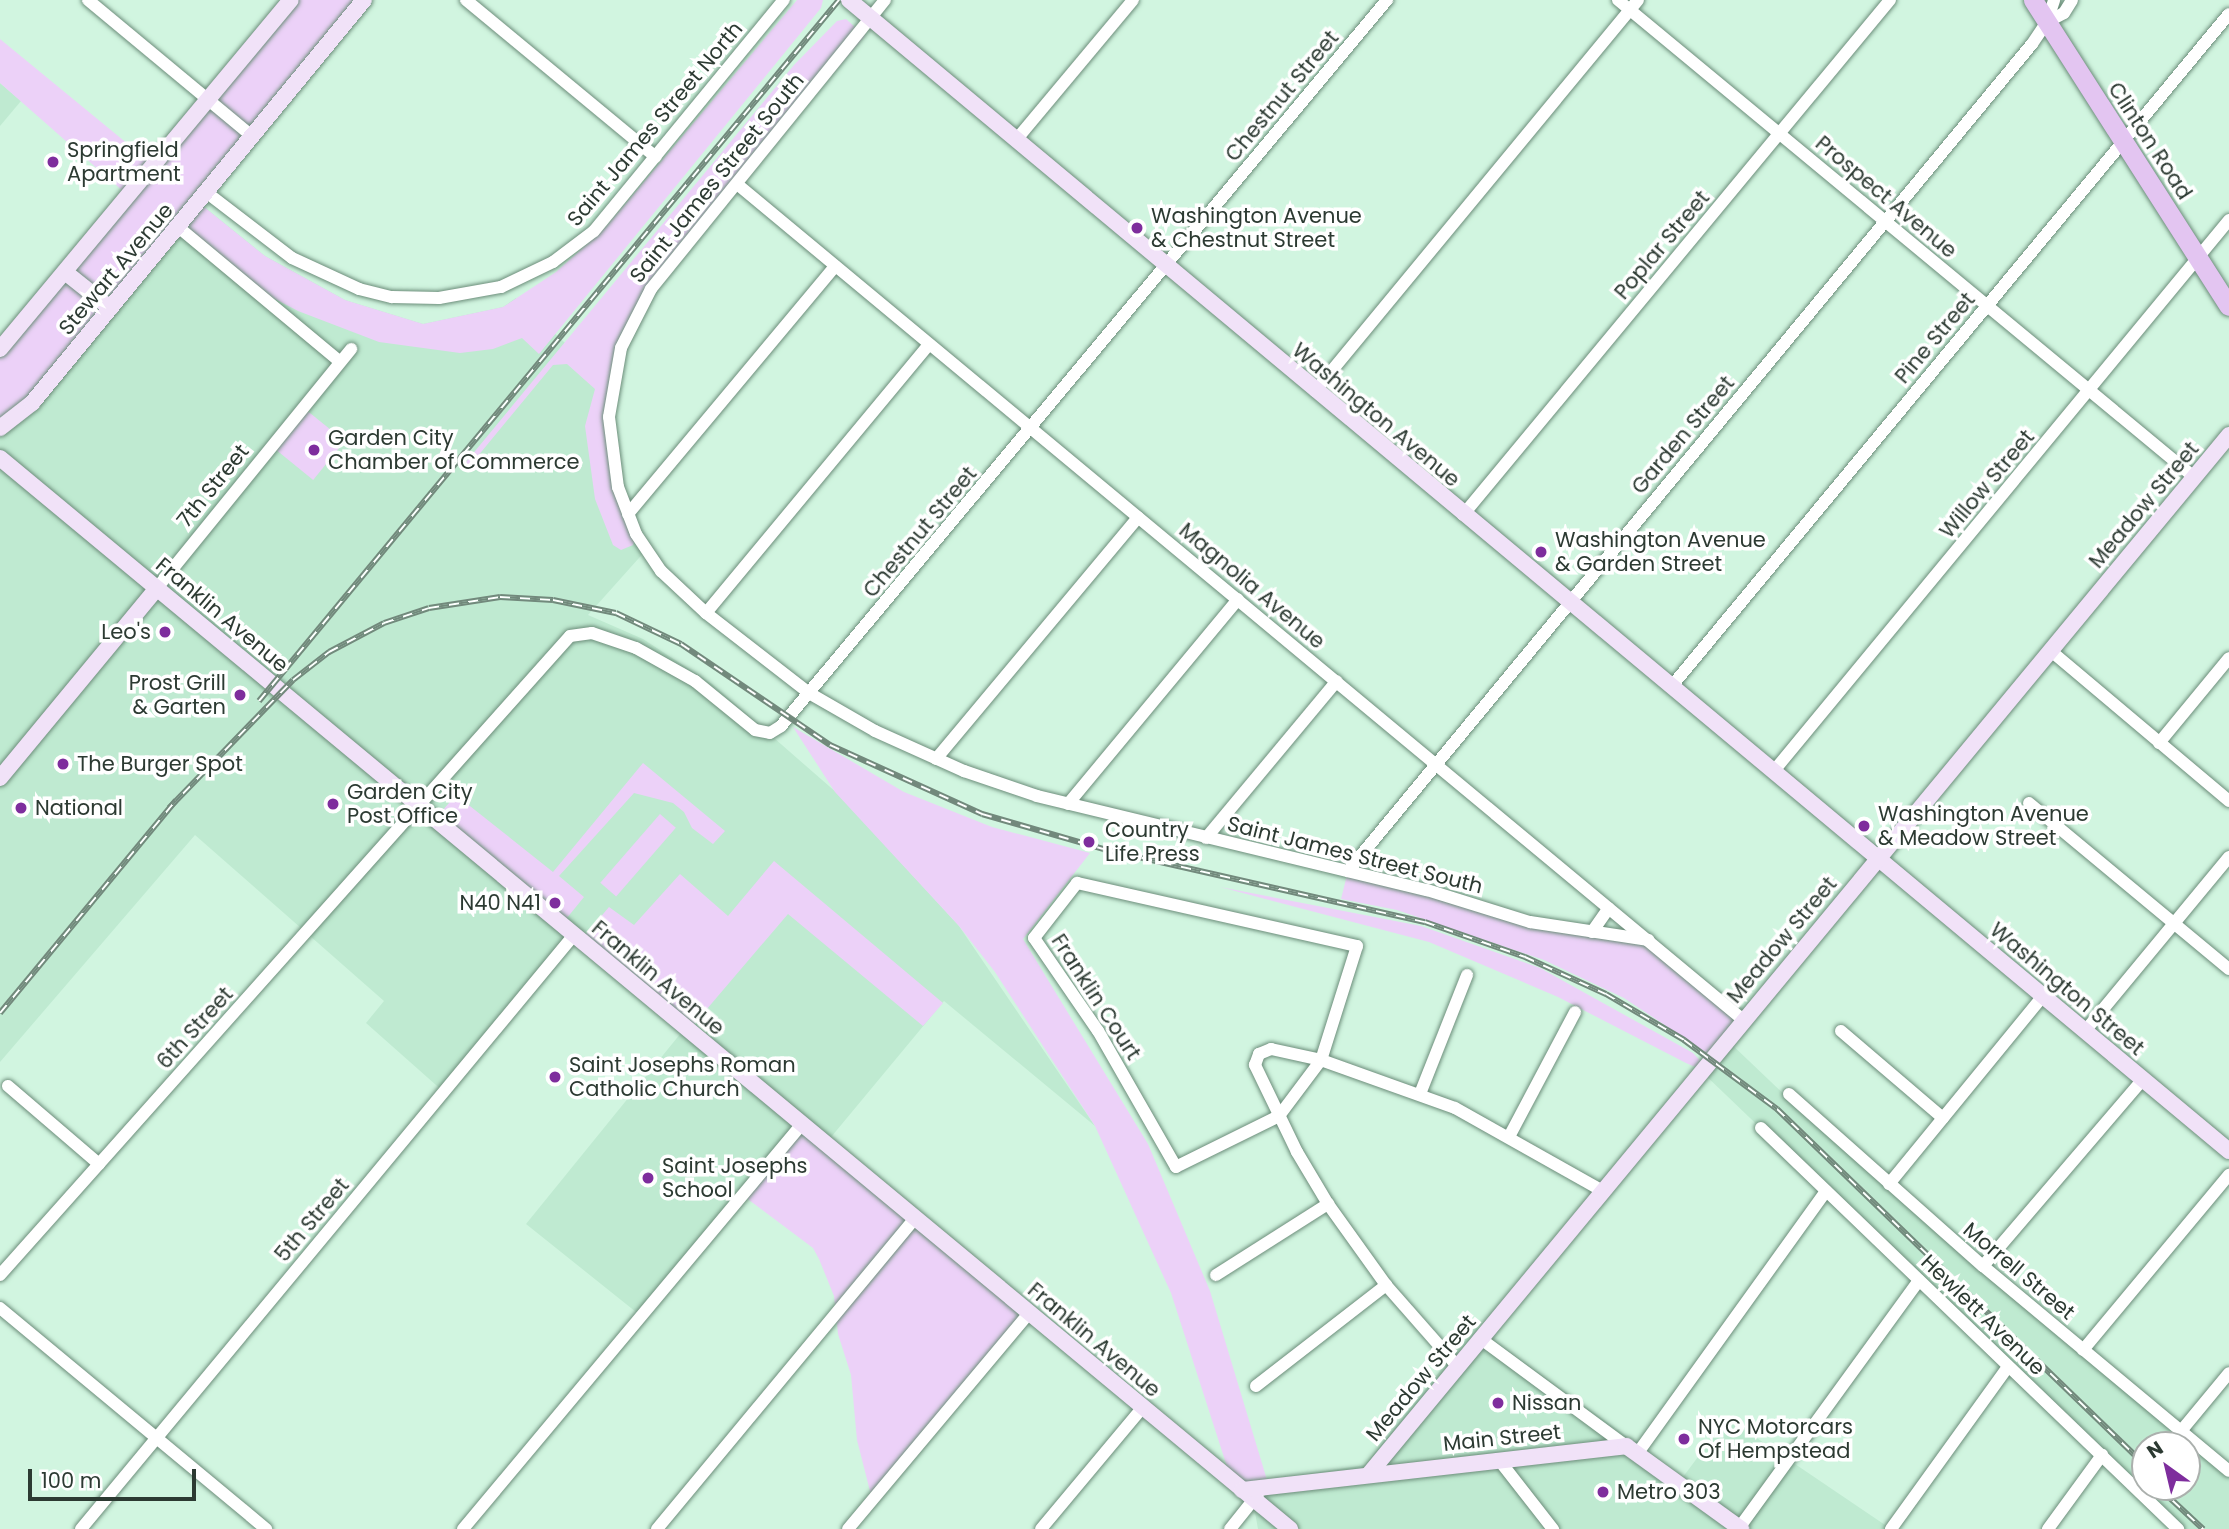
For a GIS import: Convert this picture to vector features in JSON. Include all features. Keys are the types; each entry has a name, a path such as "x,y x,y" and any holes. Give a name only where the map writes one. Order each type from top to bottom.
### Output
{"main road":[{"name":"Stewart Avenue","path":"0,349 291,0"},
{"name":"Stewart Avenue","path":"0,428 32,403 364,0"},
{"name":"Washington Avenue","path":"849,0 1878,859"},
{"name":"Clinton Road","path":"2033,0 2229,306"},
{"path":"65,272 110,308"},
{"name":"Meadow Street","path":"1369,1475 1742,1018 1878,859 2229,435"},
{"name":"Franklin Avenue","path":"0,458 1029,1313 1143,1407 1253,1492 1290,1529"},
{"name":"7th Street","path":"0,778 157,588"},
{"name":"Washington Street","path":"1878,859 2229,1151"},
{"path":"1632,1450 1740,1528"},
{"name":"Main Street","path":"1253,1492 1499,1460 1632,1450"}],"street":[{"path":"88,0 252,136"},
{"path":"466,0 656,157"},
{"name":"Saint James Street North","path":"206,192 292,258 324,276 392,297 439,298 501,287 554,262 594,230 784,0"},
{"name":"Saint James Street South","path":"884,0 651,289 621,348 611,394 609,436 628,514 662,572 706,613 810,693 858,722 936,760 1068,804 1348,870 1530,922 1649,940"},
{"path":"1016,140 1133,0"},
{"name":"Chestnut Street","path":"420,806 575,634 597,634 662,660 760,732 778,729 1032,429 1387,0"},
{"name":"Prospect Avenue","path":"1618,0 1634,5 1779,134 2194,477"},
{"name":"Poplar Street","path":"1463,514 1890,0"},
{"name":"Garden Street","path":"1348,870 2047,22 2054,0"},
{"name":"Garden Street","path":"2047,22 2064,13 2072,0"},
{"path":"1315,391 1634,5"},
{"name":"Pine Street","path":"1671,687 2229,14"},
{"name":"Magnolia Avenue","path":"737,184 1742,1018"},
{"name":"Willow Street","path":"1773,772 2229,220"},
{"path":"177,226 340,362"},
{"path":"628,514 835,266"},
{"path":"706,613 929,344"},
{"name":"7th Street","path":"157,588 351,349"},
{"path":"936,760 1138,517"},
{"path":"1068,804 1238,599"},
{"path":"2051,651 2229,801"},
{"path":"2159,743 2229,658"},
{"path":"1206,838 1337,681"},
{"path":"2029,803 2229,969"},
{"name":"6th Street","path":"0,1275 420,806"},
{"path":"2085,1031 2229,857"},
{"name":"Franklin Court","path":"1279,1116 1176,1167 1098,1031 1034,937 1077,883 1357,946 1321,1060"},
{"path":"1592,932 1609,908"},
{"name":"5th Street","path":"80,1529 574,935"},
{"path":"1420,1094 1467,975"},
{"path":"1889,1184 2043,996"},
{"path":"1510,1136 1575,1012"},
{"path":"1841,1031 1943,1118"},
{"path":"1458,1367 1386,1285 1328,1204 1279,1116 1255,1065 1257,1058 1271,1049 1321,1060 1420,1094 1510,1136 1601,1190"},
{"path":"1279,1116 1321,1060"},
{"path":"1983,1266 2143,1079"},
{"path":"8,1086 99,1164"},
{"name":"Morrell Street","path":"1789,1094 1983,1266 2181,1431"},
{"path":"463,1529 802,1124"},
{"name":"Hewlett Avenue","path":"1761,1128 2178,1529"},
{"path":"2083,1350 2229,1175"},
{"path":"1481,1339 1632,1450 1826,1191"},
{"path":"1216,1275 1328,1204"},
{"path":"657,1529 915,1218"},
{"path":"1740,1528 1919,1280"},
{"path":"1256,1386 1386,1285"},
{"path":"0,1308 266,1529"},
{"path":"848,1529 1029,1313"},
{"path":"1891,1529 2008,1367"},
{"path":"2181,1431 2229,1373"},
{"path":"1041,1529 1143,1407"},
{"name":"Morrell Street","path":"2201,1448 2229,1471"},
{"path":"2049,1529 2102,1455"},
{"path":"1499,1460 1553,1529"},
{"path":"1230,1529 1253,1492"}],"shaded area":[{"path":"288,0 366,0 198,202 265,256 345,300 423,324 503,307 556,272 605,228 797,0 823,0 821,8 539,354 522,338 493,349 460,353 379,342 298,311 237,279 174,232 0,431 0,349 125,193 0,83 0,39 151,163"},
{"path":"846,19 865,36 651,289 627,333 610,439 637,535 633,545 621,550 613,545 595,499 585,426 595,389 567,364 553,365 468,468 461,468 794,65 837,21"},
{"path":"0,83 21,101 0,126"},
{"path":"198,202 265,256 345,300 423,324 503,307 516,298 612,386 613,460 647,549 588,615 643,639 712,684 837,793 959,926 1095,1126 944,1001 827,1142 801,1121 641,1316 526,1224 685,1028 574,938 445,1093 366,1023 384,1001 195,835 0,1062 0,431"},
{"path":"305,409 345,441 313,480 274,448"},
{"path":"793,727 904,792 992,827 1090,853 1023,939 1148,1144 1210,1291 1267,1480 1256,1497 1230,1476 1171,1293 1095,1126 995,972 959,926 835,792"},
{"path":"643,763 725,831 713,844 692,828 684,812 673,803 634,793 559,876 584,897 562,924 435,819 456,795 553,872"},
{"path":"660,814 676,828 616,896 600,883"},
{"path":"774,861 943,1003 923,1026 788,914 689,1030 581,940 609,907 634,925 680,874 728,916"},
{"path":"1348,871 1530,922 1638,938 1743,1019 1713,1057 1624,998 1544,960 1397,910 1341,899"},
{"path":"1220,887 1421,926 1540,968 1693,1053 1705,1066 1702,1070 1686,1063 1558,997 1429,942"},
{"path":"1727,1040 1790,1100 2182,1431 2131,1431 2131,1484 1701,1071"},
{"path":"800,1120 1030,1310 872,1499 857,1440 851,1375 838,1334 834,1296 819,1259 813,1248 741,1194"},
{"path":"1475,1327 1683,1477 1727,1418 1891,1529 1258,1529 1253,1501 1267,1480 1365,1465"},
{"path":"2201,1447 2229,1471 2229,1529 2178,1529 2149,1501 2201,1501"}],"railway":[{"path":"259,701 839,0"},
{"path":"169,808 293,680 329,652 384,623 429,608 500,597 553,600 616,613 681,644 830,745 982,814 1103,849 1425,922 1525,957 1606,994 1684,1040 1777,1109 2131,1451"},
{"path":"0,1013 176,800"},
{"path":"2173,1501 2203,1529"}],"place":[{"name":"Springfield Apartment","path":"53,162"},
{"name":"Washington Avenue & Chestnut Street","path":"1137,228"},
{"name":"Garden City Chamber of Commerce","path":"314,450"},
{"name":"Washington Avenue & Garden Street","path":"1541,552"},
{"name":"Leo's","path":"165,632"},
{"name":"Prost Grill & Garten","path":"240,695"},
{"name":"The Burger Spot","path":"63,764"},
{"name":"Garden City Post Office","path":"333,804"},
{"name":"National","path":"21,808"},
{"name":"Washington Avenue & Meadow Street","path":"1864,826"},
{"name":"Country Life Press","path":"1089,842"},
{"name":"N40 N41","path":"555,903"},
{"name":"Saint Josephs Roman Catholic Church","path":"555,1077"},
{"name":"Saint Josephs School","path":"648,1178"},
{"name":"Nissan","path":"1498,1403"},
{"name":"NYC Motorcars Of Hempstead","path":"1684,1439"},
{"name":"Metro 303","path":"1603,1492"}]}
